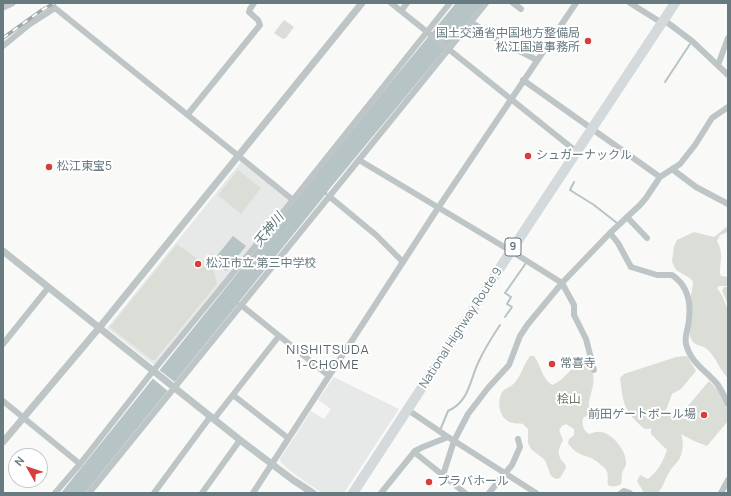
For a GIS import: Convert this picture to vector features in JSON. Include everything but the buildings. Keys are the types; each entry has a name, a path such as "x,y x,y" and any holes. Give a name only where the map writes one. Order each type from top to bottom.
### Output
{"highway":[{"name":"National Highway Route 9","path":"353,493 675,3"}],"street":[{"path":"3,7 12,3"},
{"path":"188,114 260,25 258,20 249,12 254,3"},
{"path":"3,442 99,328 362,3"},
{"path":"391,3 577,152"},
{"path":"401,11 407,3"},
{"path":"55,493 293,200 450,3"},
{"path":"89,493 330,197 447,49 486,3"},
{"path":"513,3 521,9"},
{"path":"253,493 438,208 576,3"},
{"path":"630,3 681,32 728,75"},
{"path":"3,46 30,24 55,8 293,200"},
{"path":"471,22 502,42 537,60"},
{"path":"718,65 728,38"},
{"path":"523,80 660,176"},
{"path":"443,475 451,439 488,388 509,365 522,332 562,283 646,198 660,176 680,164 716,114 726,110"},
{"path":"359,160 562,283 574,305 574,315 586,339 594,370"},
{"path":"672,170 696,187 728,204"},
{"path":"330,197 370,230 403,262"},
{"path":"626,217 647,238"},
{"path":"610,233 618,243 631,267 657,275 672,275 686,291 690,306 686,344 700,369 718,385 728,404"},
{"path":"3,251 240,440 271,464 313,493"},
{"path":"3,344 48,288"},
{"path":"241,305 329,376"},
{"path":"154,493 212,418 279,336"},
{"path":"233,394 288,438"},
{"path":"3,401 80,464"},
{"path":"408,410 536,493"},
{"path":"489,493 512,465 520,447 518,438"},
{"path":"381,493 414,452 451,439"},
{"path":"202,493 240,440"},
{"path":"414,452 465,493"},
{"path":"721,493 728,480"},
{"path":"621,493 624,491 630,493"}],"shaded area":[{"name":"天神川","path":"456,3 483,3 327,192 328,195 325,195 239,302 240,304 237,305 85,493 61,493 386,88"},
{"name":"松江市立 第三中学校","path":"241,162 290,200 154,365 107,328"},
{"path":"233,236 246,246 226,271 215,262 217,260 215,258"},
{"path":"334,377 399,409 344,493 322,493 294,474 281,463 280,459 311,411 324,419 331,409 318,400"}],"green space":[{"path":"284,20 294,27 286,38 283,39 274,33"},
{"path":"238,170 261,188 241,214 218,195"},
{"path":"728,226 728,232 720,235 717,241 721,253 720,273 721,276 728,277 728,286 720,286 717,288 722,295 728,310 728,378 707,349 695,344 690,336 690,301 693,284 692,280 676,270 672,262 674,246 677,240 694,232 714,237"},
{"path":"177,244 214,271 217,284 155,360 152,360 110,327"},
{"path":"724,287 728,287 728,305 722,290"},
{"name":"桧山","path":"530,356 534,356 546,379 552,385 578,364 584,362 589,365 594,378 589,400 590,410 589,414 583,418 583,427 589,434 596,432 606,433 619,444 626,460 620,485 609,485 608,475 604,467 597,461 576,452 572,448 568,443 569,439 574,435 574,429 566,424 559,430 563,440 560,446 559,455 566,468 560,478 556,479 551,476 545,460 531,449 528,443 528,429 523,424 509,422 502,415 499,406 500,396 505,389 516,381"},
{"path":"687,356 696,371 681,389 672,394 665,413 672,415 676,420 709,381 724,399 728,421 707,446 681,434 683,444 681,455 668,474 660,490 658,493 644,493 637,481 640,475 648,479 652,476 660,466 667,450 651,434 651,428 645,429 642,427 629,412 624,402 620,378 624,374 676,357"}],"pier":[{"path":"158,369 176,383 169,392 151,377"}],"waterway":[{"path":"665,82 690,44"},
{"path":"574,182 570,190 594,205 617,223"},
{"path":"505,317 512,307 507,304 511,297 505,293 526,263"},
{"path":"441,428 448,411 455,407 465,396 480,358 500,325"}],"tunnel":[{"path":"50,3 55,8"}],"railway":[{"path":"3,38 42,10 55,3"}],"place":[{"name":"国土交通省中国地方整備局 松江国道事務所","path":"588,41"},
{"name":"シュガーナックル","path":"528,156"},
{"name":"松江東宝5","path":"49,167"},
{"name":"松江市立 第三中学校","path":"198,264"},
{"name":"常喜寺","path":"552,364"},
{"name":"前田ゲートボール場","path":"704,415"},
{"name":"プラバホール","path":"429,482"}],"district":[{"name":"NISHITSUDA 1-CHOME","path":"328,358"}]}
